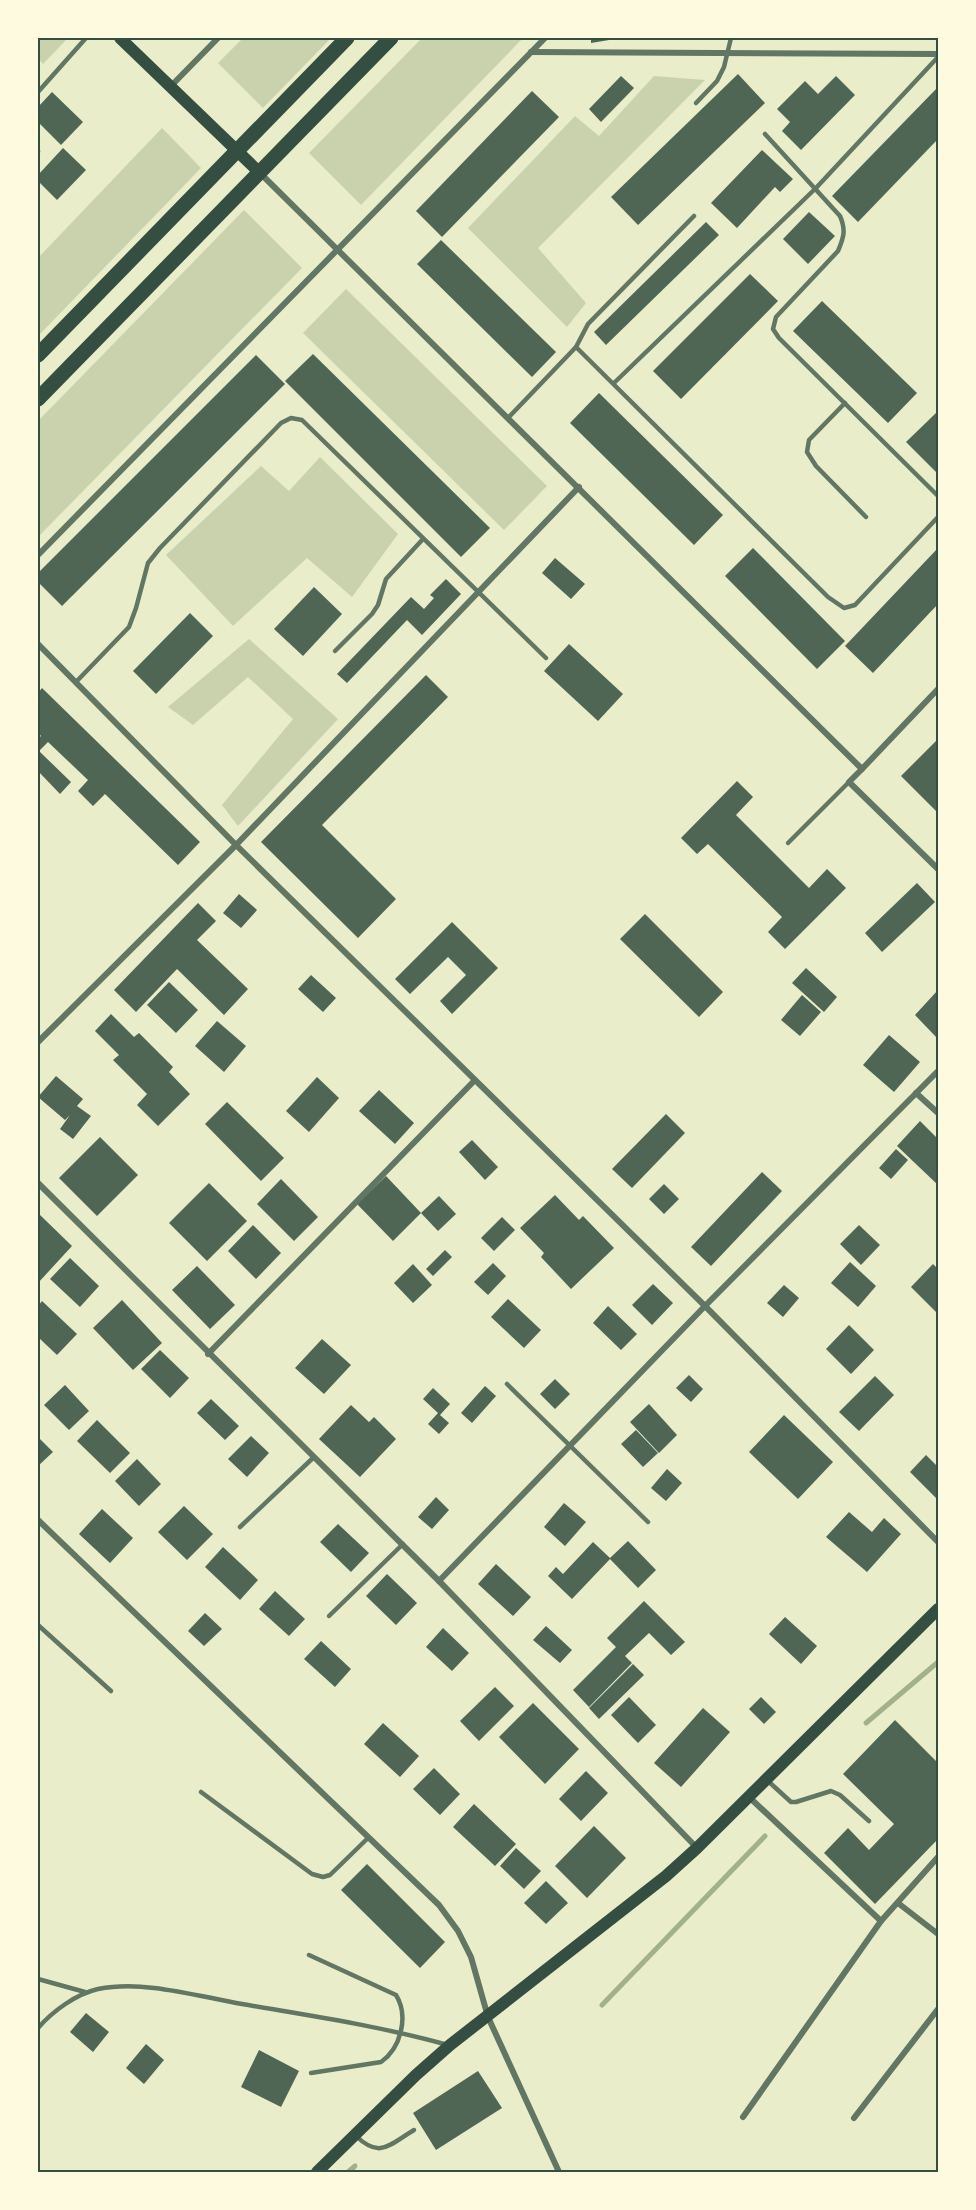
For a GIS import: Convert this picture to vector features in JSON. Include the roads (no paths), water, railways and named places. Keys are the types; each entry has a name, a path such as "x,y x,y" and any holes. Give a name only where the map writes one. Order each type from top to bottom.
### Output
{"main road":[{"path":"120,38 260,173"},
{"path":"38,355 347,38"},
{"path":"38,399 391,38"},
{"path":"317,2172 354,2134 450,2045 666,1876 697,1848 939,1609"}],"street":[{"path":"171,86 218,38"},
{"path":"38,555 545,38"},
{"path":"531,52 727,52 939,56"},
{"path":"260,173 862,768"},
{"path":"38,1042 236,845 579,487"},
{"path":"38,644 236,845 705,1306 939,1542"},
{"path":"939,689 849,782 939,869"},
{"path":"439,1581 705,1306 939,1071"},
{"path":"208,1354 474,1080"},
{"path":"916,1093 939,1113"},
{"path":"38,1183 208,1354 403,1544 697,1848"},
{"path":"38,1520 439,1905 458,1931 471,1957 488,2017 559,2172"},
{"path":"749,1796 881,1922"},
{"path":"743,2117 881,1922 939,1857"},
{"path":"898,1903 939,1934"},
{"path":"854,2118 939,2009"}],"lane":[{"path":"38,92 86,38"},
{"path":"696,104 717,81 724,67 731,38"},
{"path":"614,383 816,188 939,56"},
{"path":"765,134 840,216 845,228 844,239 838,251 776,317 773,328 779,338 939,496"},
{"path":"508,418 576,347 588,324 694,216"},
{"path":"576,347 828,597 844,608 855,605 939,517"},
{"path":"845,403 809,440 807,452 816,466 866,517"},
{"path":"76,682 129,627 148,563 160,548 281,423 291,418 302,420 546,658"},
{"path":"335,651 372,614 378,605 387,579 423,539"},
{"path":"788,843 849,782"},
{"path":"507,1384 648,1522"},
{"path":"240,1527 314,1457"},
{"path":"329,1616 403,1544"},
{"path":"38,1624 111,1691"},
{"path":"766,1779 791,1802 831,1791 840,1795 869,1821"},
{"path":"201,1792 312,1874 323,1877 330,1875 368,1838"},
{"path":"309,1955 396,1995 400,2002 402,2032 390,2056 381,2062 311,2073"},
{"path":"38,1979 85,1992"},
{"path":"38,2028 60,2008 85,1992 150,1987 402,2032 450,2045"},
{"path":"354,2134 367,2147 373,2149 382,2148 414,2130"}],"waterway":[{"path":"866,1723 938,1662"},
{"path":"602,2005 765,1836"},
{"path":"348,2172 355,2166"}]}
